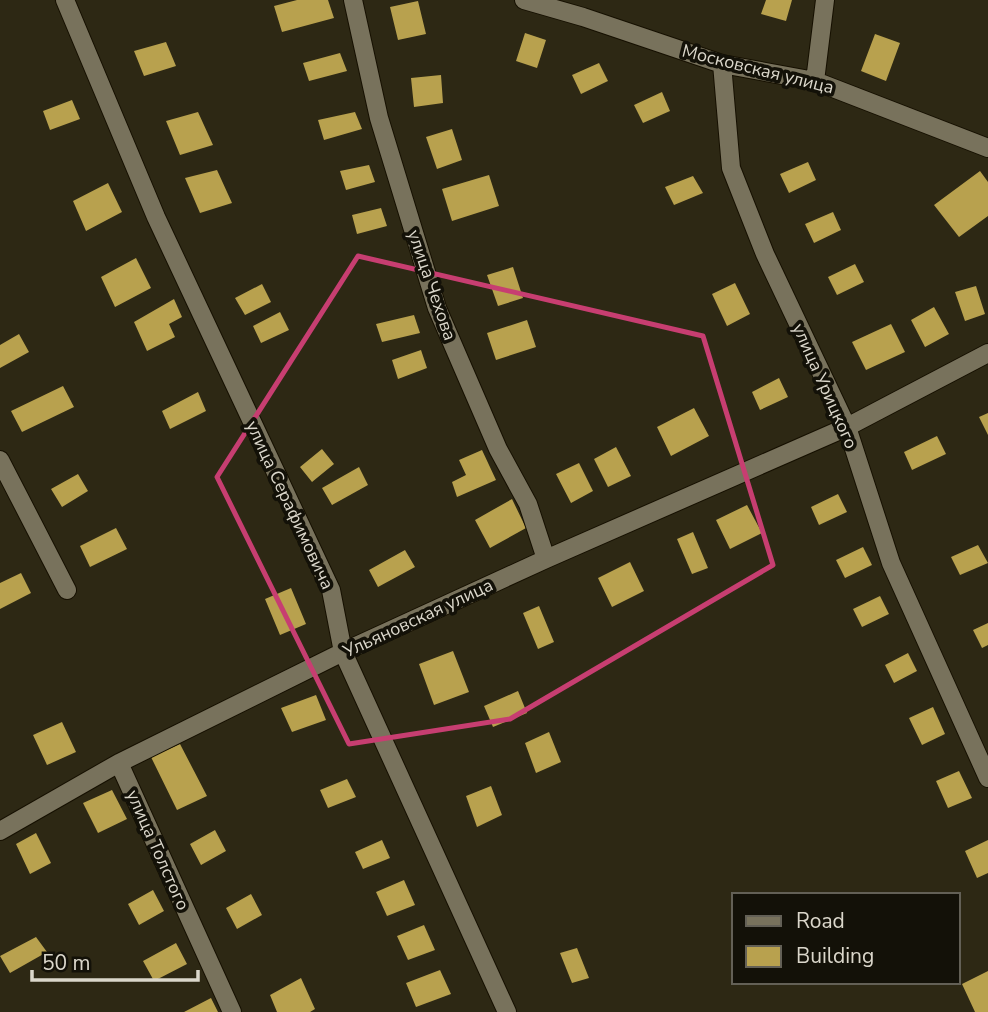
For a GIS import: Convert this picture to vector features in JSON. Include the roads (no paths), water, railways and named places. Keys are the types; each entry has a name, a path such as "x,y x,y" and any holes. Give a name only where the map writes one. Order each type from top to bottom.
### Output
{"street":[{"name":"улица Серафимовича","path":"65,0 156,217 331,590 343,652 507,1012"},
{"name":"улица Чехова","path":"352,0 379,118 436,308 498,449 528,504 546,559"},
{"name":"Московская улица","path":"524,0 584,8 722,64 815,81 988,148"},
{"path":"815,81 825,0"},
{"name":"улица Урицкого","path":"722,64 732,168 765,254 847,427 891,563 988,778"},
{"name":"Ульяновская улица","path":"0,831 119,764 343,652 546,559 847,427 988,353"},
{"path":"0,460 67,590"},
{"name":"улица Толстого","path":"119,764 232,1012"}]}
